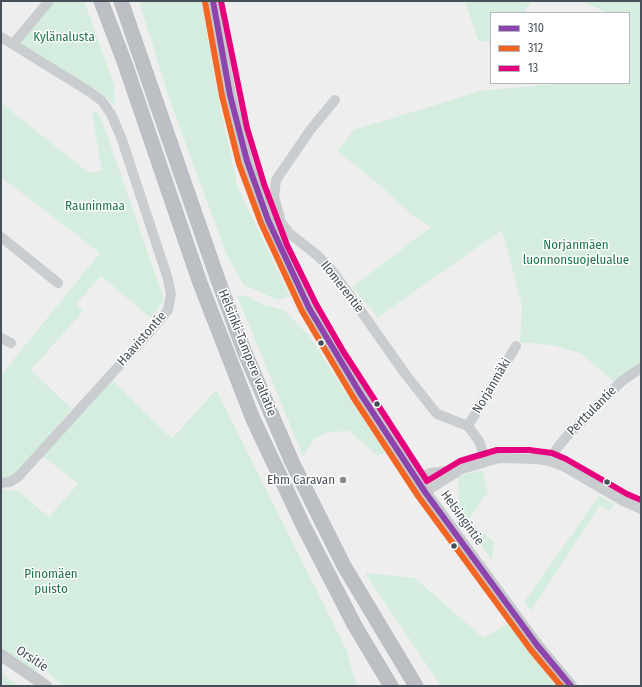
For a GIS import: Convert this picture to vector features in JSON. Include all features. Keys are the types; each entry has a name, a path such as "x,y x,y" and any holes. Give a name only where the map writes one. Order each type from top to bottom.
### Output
{"highway":[{"name":"Helsinki-Tampere valtatie","path":"101,1 124,61 200,282 254,419 303,525 355,626 391,686"},
{"name":"Helsinki-Tampere valtatie","path":"121,1 217,277 252,368 292,462 344,566 416,686"}],"main road":[{"name":"Helsingintie","path":"213,1 239,130 256,187 280,248 309,308 336,355 383,430 425,492 537,645 571,686"},
{"name":"Orsitie","path":"1,655 46,686"}],"street":[{"path":"1,37 13,44 49,1"},
{"name":"Haavistontie","path":"1,483 10,482 18,477 163,316 170,303 171,294 167,276 120,137 106,107 90,92 13,44"},
{"name":"Ilomerentie","path":"335,100 311,129 276,180 274,196 282,222 289,233 318,256 334,273 406,375 437,414 468,426"},
{"path":"1,237 58,283"},
{"path":"1,338 11,343"},
{"name":"Norjanmäki","path":"468,426 516,346"},
{"name":"Perttulantie","path":"550,461 557,448 574,429 622,382 641,368"},
{"path":"468,426 479,441 486,461"},
{"path":"416,478 431,473 462,469 499,458 519,457 550,461 641,510"},
{"path":"425,492 462,469"}],"green space":[{"name":"Kylänalusta","path":"54,1 84,1 114,85 115,105 95,88 87,87 19,44"},
{"path":"139,1 201,1 218,97 238,188 290,296 278,300 244,285 227,256 170,101"},
{"path":"465,1 532,1 524,12 490,12 490,42 478,40"},
{"name":"Norjanmäen luonnonsuojelualue","path":"582,1 641,1 641,361 615,382 580,353 551,345 520,342 522,306 502,230 378,317 352,287 431,227 411,214 380,185 337,151 354,130 481,91 554,84 630,84 630,12 605,12"},
{"name":"Rauninmaa","path":"1,103 89,173 102,170 92,114 97,112 103,123 164,300 151,318 101,276 76,304 83,311 31,370 72,409 12,478 5,478 1,476 1,375 100,253 1,177"},
{"path":"237,296 247,296 261,304 284,310 311,338 385,452 378,456 349,431 327,432 313,440 303,456"},
{"name":"Pinomäen puisto","path":"111,379 172,439 216,390 346,649 357,686 63,686 40,666 35,672 1,648 1,489 18,491 49,517 78,484 43,456"},
{"path":"482,470 488,492 468,520 494,542 492,560 459,516 458,476"},
{"path":"599,496 614,504 609,511 600,505 531,611 524,602"},
{"path":"365,573 415,578 483,638 508,624 556,686 441,686"},
{"path":"1,673 20,686 1,686"}],"transit line":[{"name":"310","path":"213,1 230,95 247,161 268,220 309,308 360,393 425,492 537,645 571,686"},
{"name":"13","path":"221,1 247,128 264,184 287,245 316,304 343,351 427,481 460,461 497,450 529,450 552,453 566,459 627,494 641,500"},
{"name":"312","path":"205,2 222,96 239,164 261,223 302,311 353,397 418,496 531,650 561,686"}],"place":[{"name":"Ehm Caravan","path":"343,480"}]}
